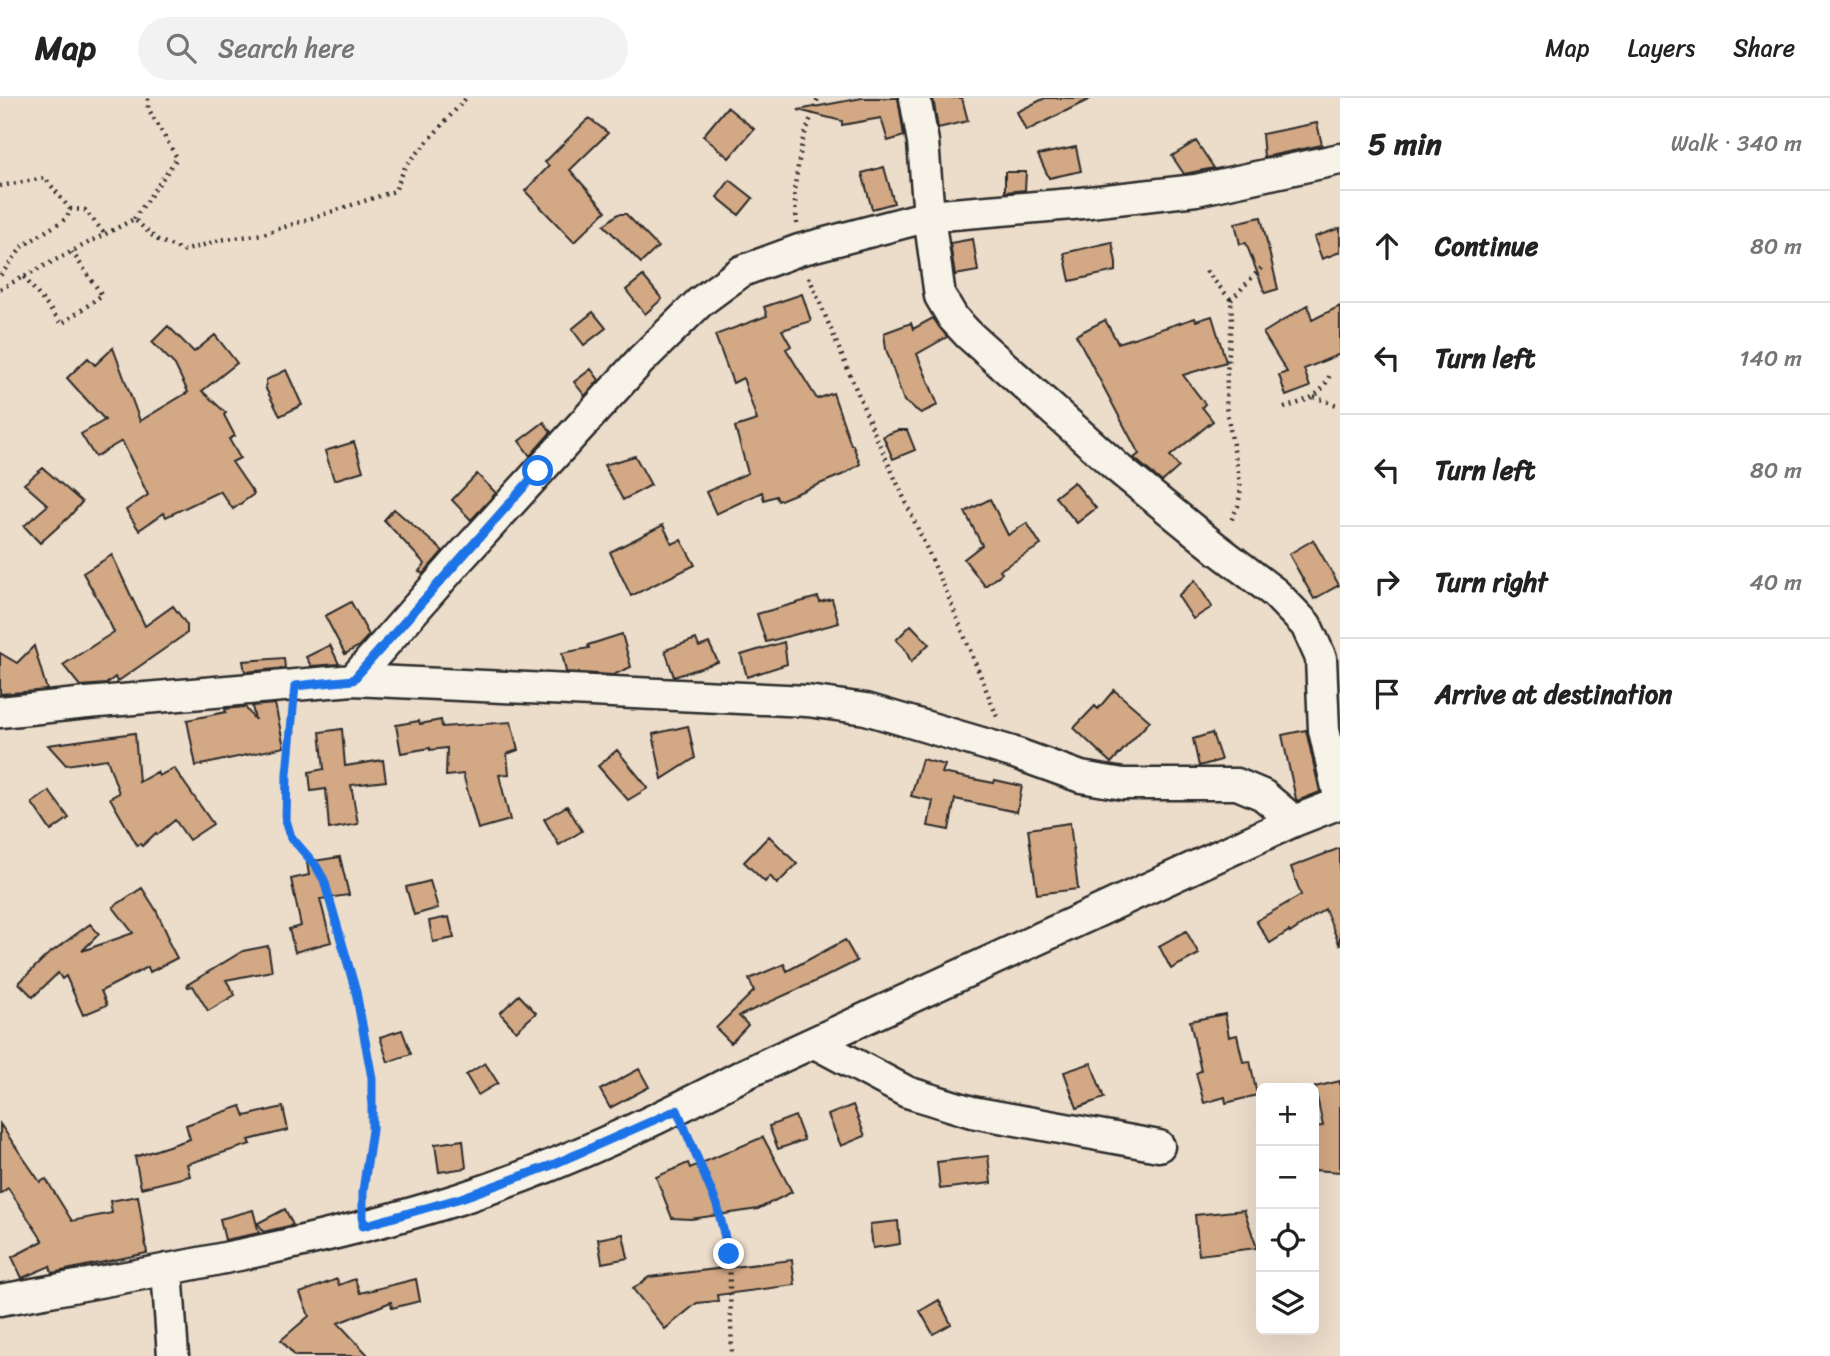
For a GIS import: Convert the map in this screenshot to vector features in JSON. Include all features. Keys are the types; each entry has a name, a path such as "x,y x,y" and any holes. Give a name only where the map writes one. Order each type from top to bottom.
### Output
{"street":[{"path":"0,1300 167,1269 363,1226 461,1198 552,1165 677,1110 745,1074 1340,802 1324,730 1321,657 1306,625 1275,593 1119,469 953,318 940,296 929,216 923,142 915,98"},
{"path":"353,680 640,360 700,302 742,271 799,250 929,216 1196,190 1340,159"},
{"path":"0,712 353,680 807,701 866,709 1012,752 1081,777 1123,784 1237,784 1262,795 1294,821"},
{"path":"815,1043 906,1092 972,1112 1159,1146"},
{"path":"167,1269 173,1356"}],"path":[{"path":"0,289 134,219 177,158 148,108 148,98"},
{"path":"134,219 156,239 184,251 220,240 263,234 395,191 405,167 466,98"},
{"path":"818,98 802,142 794,191 799,250 1012,752"},
{"path":"0,186 45,177 70,209 85,210 105,234"},
{"path":"0,276 23,246 67,218 70,209"},
{"path":"24,277 62,324 102,295 72,252"},
{"path":"1231,300 1261,268"},
{"path":"1206,271 1231,300 1226,407 1241,488 1238,506 1217,549"},
{"path":"1284,408 1314,397 1327,382 1331,372"},
{"path":"1314,397 1340,406"},
{"path":"295,686 286,820 291,837 316,866 324,880 356,992 372,1078 372,1130 363,1191 363,1226"},
{"path":"677,1110 717,1205 729,1254 732,1356"}],"building":[{"path":"862,98 898,98 904,136 888,141 881,118 842,125 842,121 798,110"},
{"path":"933,98 962,98 968,121 938,128"},
{"path":"1045,98 1092,98 1026,131 1017,112"},
{"path":"727,107 754,129 729,158 703,136"},
{"path":"589,118 608,133 570,170 606,211 574,242 525,191 549,166 545,162"},
{"path":"1317,123 1322,145 1264,157 1262,134"},
{"path":"1196,141 1214,168 1184,174 1172,156"},
{"path":"1076,147 1081,171 1049,178 1038,155"},
{"path":"884,167 894,203 872,209 862,173"},
{"path":"1005,172 1026,172 1025,190 1005,192"},
{"path":"730,180 753,198 739,215 717,197"},
{"path":"618,214 626,214 658,247 641,263 604,225"},
{"path":"1261,217 1278,289 1265,293 1246,243 1240,244 1235,223"},
{"path":"1340,228 1340,252 1322,259 1314,237"},
{"path":"973,239 978,271 955,275 950,243"},
{"path":"1112,242 1116,271 1070,281 1064,253"},
{"path":"643,276 662,299 645,314 626,290"},
{"path":"802,294 811,321 782,330 791,346 786,349 817,399 833,393 860,464 844,474 778,501 776,496 764,500 762,492 716,514 706,492 748,473 735,427 757,420 743,378 733,383 715,335 767,316 764,307"},
{"path":"1308,305 1312,320 1340,306 1340,354 1304,369 1310,387 1286,396 1279,375 1287,372 1263,333"},
{"path":"593,312 606,328 584,345 572,329"},
{"path":"1212,316 1226,362 1183,375 1205,404 1202,407 1213,421 1170,456 1179,467 1162,482 1134,458 1139,454 1076,335 1105,320 1118,343 1195,318 1196,321"},
{"path":"933,318 947,337 917,354 938,405 921,413 904,401 886,349 884,333 911,323 913,329"},
{"path":"168,326 194,352 215,335 237,363 202,391 226,413 224,415 235,436 229,439 240,458 232,462 254,494 233,509 220,491 166,517 164,513 139,530 126,510 148,495 122,441 95,457 81,434 105,420 67,378 88,358 95,365 113,348 140,421 188,392 175,365 152,342"},
{"path":"591,369 599,380 585,396 574,382"},
{"path":"286,370 302,405 280,416 266,389 266,380"},
{"path":"544,422 551,432 530,456 519,441"},
{"path":"898,430 907,430 915,450 893,459 883,436"},
{"path":"354,442 363,471 334,480 325,451"},
{"path":"635,456 651,485 623,500 604,465"},
{"path":"43,468 82,502 40,543 24,526 48,505 24,484"},
{"path":"477,474 496,493 471,520 452,500"},
{"path":"1074,482 1096,508 1077,523 1055,497"},
{"path":"990,499 1008,535 1027,523 1041,545 1000,570 1002,573 985,586 964,559 982,545 965,512"},
{"path":"394,509 443,551 423,574 419,571 425,564 384,520"},
{"path":"663,525 672,544 681,540 695,565 631,596 610,552"},
{"path":"1313,540 1339,585 1314,599 1289,554"},
{"path":"112,555 145,626 173,606 187,625 187,633 117,682 115,677 106,684 80,686 63,665 114,632 83,573"},
{"path":"1195,580 1212,607 1193,619 1178,596"},
{"path":"818,597 820,602 832,599 839,623 766,642 757,614"},
{"path":"351,602 369,635 359,646 345,654 325,616"},
{"path":"911,625 929,644 911,662 905,649 896,640"},
{"path":"622,634 631,667 613,675 566,672 562,653 589,648 588,645"},
{"path":"696,639 699,647 709,643 718,662 674,677 665,650"},
{"path":"784,642 787,664 747,677 741,655"},
{"path":"330,645 339,664 311,666 306,657"},
{"path":"34,646 47,690 0,694 0,653 17,663"},
{"path":"284,658 285,668 245,672 243,661"},
{"path":"1114,690 1150,721 1111,763 1074,728 1095,706 1098,709"},
{"path":"275,704 284,747 196,766 187,720 226,712 225,709 245,707 255,720 252,706"},
{"path":"441,720 442,727 511,722 518,750 507,754 509,774 499,775 510,820 478,829 463,774 446,776 447,748 401,753 396,725"},
{"path":"688,726 695,758 662,779 653,734"},
{"path":"342,729 345,766 383,760 386,781 351,785 358,824 329,829 326,789 311,791 309,772 324,769 320,732"},
{"path":"1306,730 1320,792 1297,801 1282,735"},
{"path":"135,733 139,782 157,772 159,776 174,768 213,824 189,840 175,820 142,846 137,845 110,798 119,793 107,759 66,765 48,745"},
{"path":"1212,733 1221,760 1199,766 1193,739"},
{"path":"617,750 648,788 628,800 598,766"},
{"path":"922,759 945,765 942,773 1022,786 1017,812 955,799 949,830 928,826 933,801 911,796"},
{"path":"49,791 69,818 51,831 32,803"},
{"path":"567,806 582,831 559,845 544,819"},
{"path":"1070,823 1078,889 1037,894 1028,829"},
{"path":"769,836 797,864 777,884 770,876 765,882 744,862"},
{"path":"1340,848 1340,946 1325,909 1270,943 1256,921 1301,895 1291,867"},
{"path":"340,857 349,895 320,899 331,942 295,952 289,929 301,926 291,879 309,875 307,862"},
{"path":"430,881 438,908 414,915 406,887"},
{"path":"142,888 156,910 177,958 150,972 148,967 101,991 107,1005 83,1015 66,976 62,979 58,973 33,997 19,983 46,956 90,924 99,934 82,951 133,933 113,907"},
{"path":"449,917 454,938 433,942 429,921"},
{"path":"1186,931 1199,954 1171,969 1159,946"},
{"path":"845,940 857,961 739,1016 748,1025 731,1043 716,1028 754,991 749,979 784,964 787,971"},
{"path":"268,946 272,971 226,980 235,995 208,1011 193,986 187,985 243,951"},
{"path":"519,995 536,1013 516,1031 500,1013"},
{"path":"1225,1014 1229,1037 1237,1035 1243,1062 1250,1061 1256,1095 1226,1103 1225,1097 1204,1103 1196,1073 1201,1071 1190,1021"},
{"path":"402,1030 411,1054 388,1062 380,1037"},
{"path":"485,1063 498,1083 478,1095 466,1075"},
{"path":"1091,1063 1104,1098 1077,1108 1064,1072"},
{"path":"639,1069 649,1087 610,1108 600,1090"},
{"path":"1340,1081 1340,1172 1319,1170 1319,1126 1323,1126 1319,1086"},
{"path":"853,1105 865,1136 841,1146 828,1115"},
{"path":"241,1106 245,1116 283,1107 288,1130 249,1140 251,1144 187,1164 190,1176 141,1188 135,1157 190,1139 186,1125"},
{"path":"795,1116 804,1140 778,1149 769,1126"},
{"path":"0,1124 40,1182 46,1179 72,1221 112,1213 110,1201 138,1196 147,1253 52,1273 50,1266 22,1278 12,1257 43,1241 8,1188 0,1194"},
{"path":"763,1137 792,1192 758,1209 691,1219 672,1218 656,1177 688,1163 690,1168"},
{"path":"463,1140 466,1168 439,1172 435,1144"},
{"path":"988,1156 991,1183 940,1189 937,1162"},
{"path":"285,1209 293,1225 263,1232 258,1223"},
{"path":"253,1210 259,1233 225,1240 220,1219"},
{"path":"1244,1210 1256,1248 1199,1255 1195,1215"},
{"path":"898,1221 900,1244 873,1248 870,1224"},
{"path":"623,1234 628,1258 602,1263 598,1239"},
{"path":"792,1260 795,1285 717,1295 718,1301 697,1303 665,1329 633,1289 649,1277"},
{"path":"337,1279 339,1285 355,1279 360,1293 416,1279 420,1301 392,1308 391,1302 338,1323 369,1356 295,1356 281,1340 309,1316 300,1293"},
{"path":"939,1300 951,1324 933,1334 920,1311"}],"route":[{"path":"538,471 353,680 295,686 286,820 291,837 316,866 324,880 356,992 372,1078 372,1130 363,1191 363,1226 461,1198 552,1165 677,1110 717,1205 729,1254"}]}
